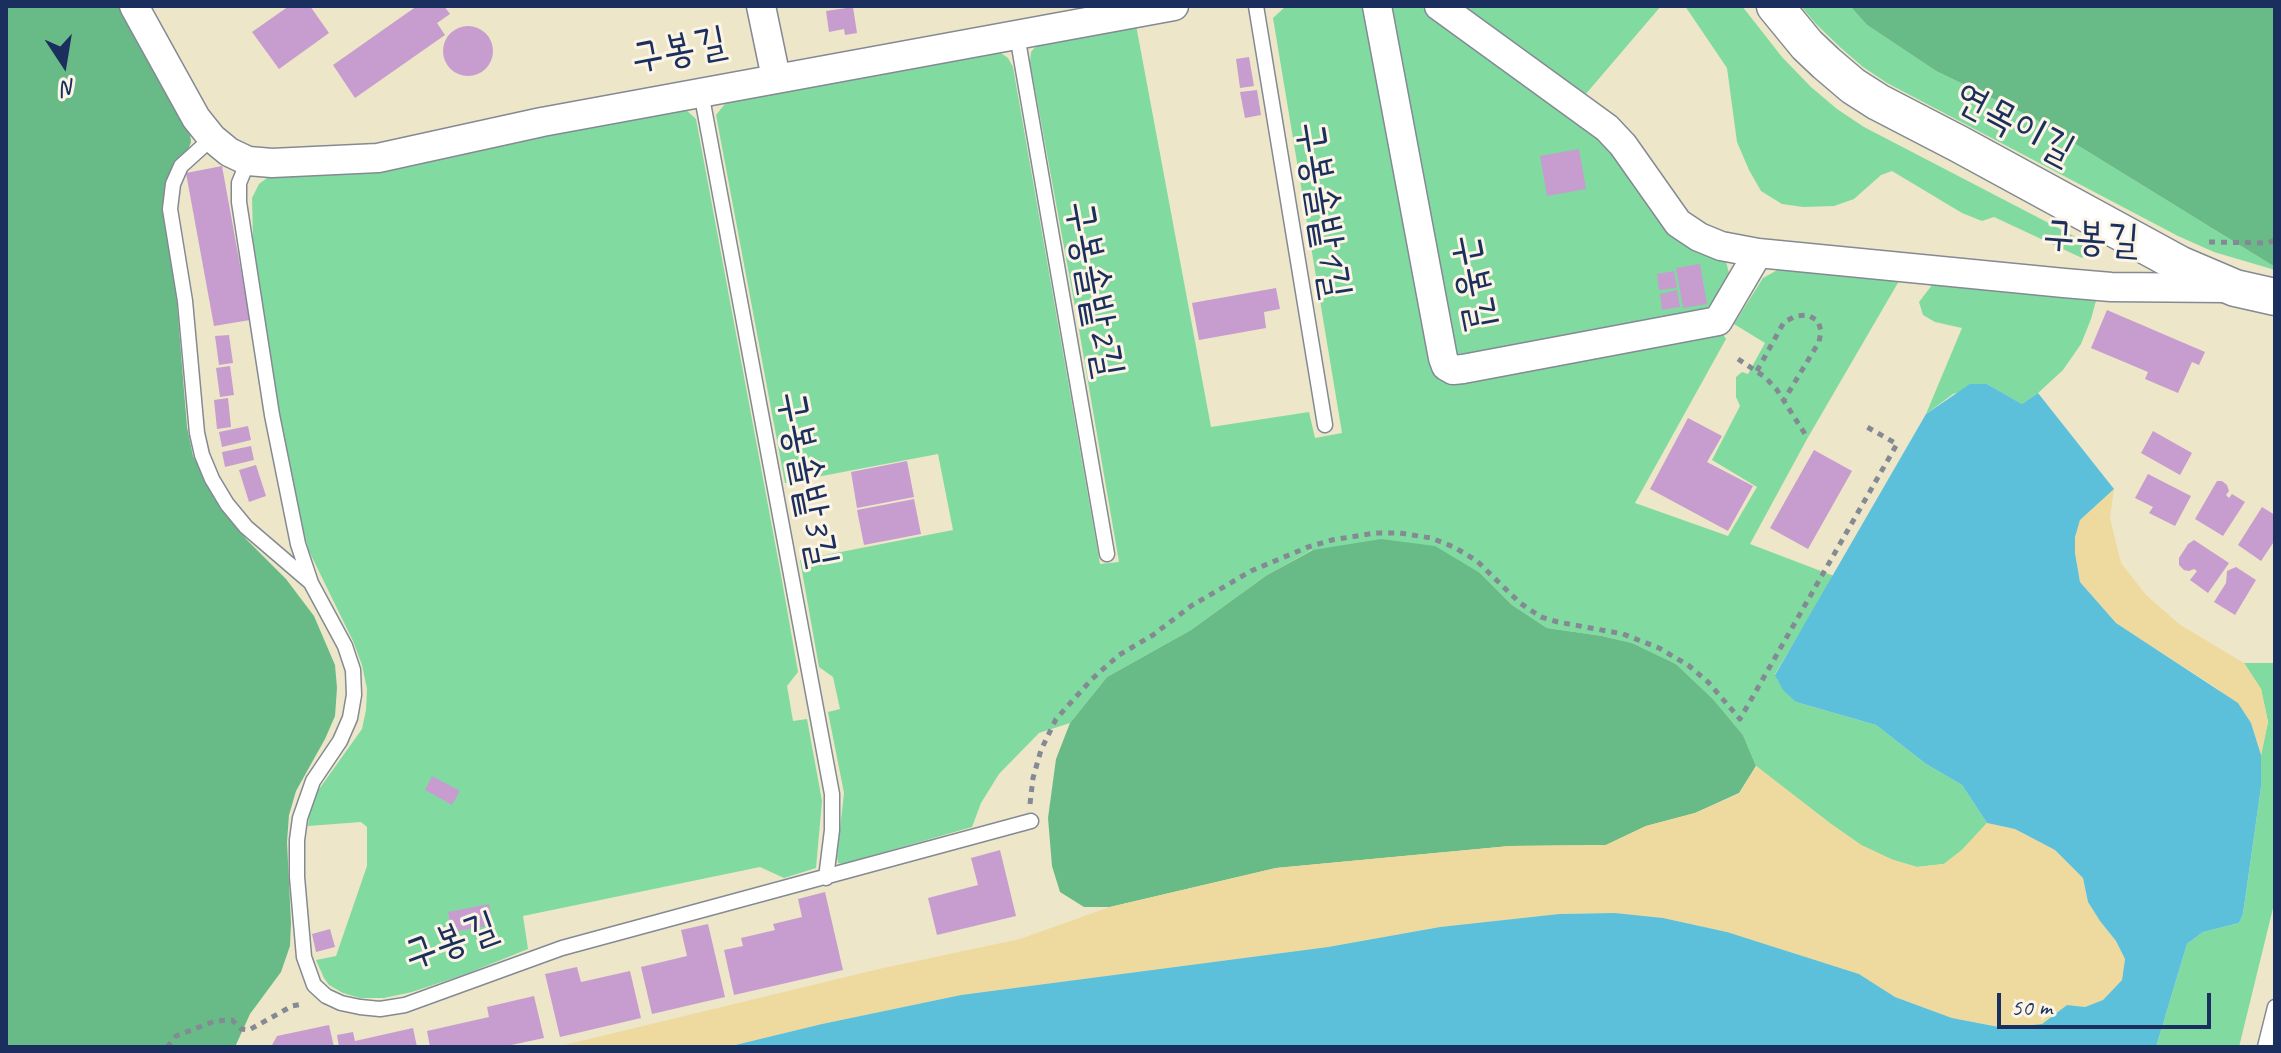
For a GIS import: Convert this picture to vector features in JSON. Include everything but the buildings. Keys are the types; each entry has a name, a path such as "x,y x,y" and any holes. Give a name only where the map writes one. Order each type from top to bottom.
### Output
{"street":[{"path":"134,6 196,118 212,138 229,152 248,161"},
{"path":"761,6 776,78"},
{"name":"구봉길","path":"248,161 272,163 378,158 542,122 1174,6"},
{"name":"구봉길","path":"1377,6 1446,366 1453,370 1463,369 1718,321 1758,253"},
{"name":"구봉길","path":"1439,6 1607,128 1623,145 1678,223 1699,237 1721,246 1758,253 2064,283 2111,287 2235,288 2275,297"},
{"name":"연목이길","path":"1775,6 1807,45 1853,86 1878,102 2146,247 2235,288"}],"lane":[{"name":"구봉솔밭1길","path":"1256,6 1325,425"},
{"name":"구봉솔밭2길","path":"1017,35 1107,554"},
{"name":"구봉솔밭3길","path":"701,92 832,794 832,830 826,878"},
{"path":"212,138 181,166 173,184 170,209 186,312 200,444 212,479 237,516 277,556 311,583"},
{"path":"248,161 239,183 239,202 272,415 298,544 311,583 345,646 353,670 354,695 350,718 340,741 313,781 300,818 297,840 304,957 314,985 326,996"},
{"name":"구봉길","path":"326,996 360,1007 380,1009 405,1005 562,948 1031,821"},
{"path":"2265,1047 2275,1007"}],"path":[{"path":"2199,243 2268,243 2275,240"},
{"path":"1757,371 1784,322 1808,315 1818,321 1821,331 1819,342 1784,400"},
{"path":"1738,359 1757,371 1777,390 1805,434"},
{"path":"1031,821 1033,778 1041,750 1056,719 1082,688 1110,663 1191,606 1251,571 1308,547 1375,533 1431,538 1454,547 1477,561 1520,603 1541,617 1623,634 1659,648 1688,665 1708,682 1740,719 1897,444 1867,427"},
{"path":"167,1047 176,1036 215,1021 232,1020 241,1029 249,1030 292,1006 317,1002 326,996"}],"green space":[{"path":"6,6 122,6 190,133 188,150 168,177 164,212 176,292 187,427 193,456 222,510 286,579 314,616 335,665 335,716 296,791 289,815 290,946 281,972 250,1014 235,1047 6,1047"},
{"path":"1286,6 1422,7 1599,137 1652,212 1674,235 1725,258 1729,273 1709,311 1726,339 1635,503 1728,536 1757,487 1712,460 1740,406 1736,397 1736,377 1742,372 1748,374 1765,343 1734,324 1763,278 1781,268 1899,281 1750,544 1834,576 1775,674 1796,702 1876,725 1926,764 1962,785 1987,823 1962,850 1944,864 1917,867 1861,845 1756,766 1743,735 1713,699 1676,664 1632,643 1547,628 1512,605 1480,573 1312,550 1267,575 1191,630 1107,677 1070,723 1039,733 999,774 981,803 972,827 838,863 844,793 828,712 840,709 833,677 819,667 800,560 953,530 938,454 785,483 716,115 728,100 998,51 1008,58 1013,67 1100,564 1119,562 1030,62 1031,52 1038,44 1136,25 1211,427 1309,412 1315,438 1342,433 1273,18"},
{"path":"1458,6 1661,6 1585,95"},
{"path":"1685,6 1742,6 1782,57 1837,109 1864,127 2091,245 2082,258 1994,217 1982,221 1962,213 1892,171 1881,175 1854,199 1834,206 1782,204 1761,191 1749,170 1737,142 1727,68"},
{"path":"1801,6 1850,6 1867,25 1936,71 2035,119 2275,267 2275,270 2214,252 2178,236 1887,83 1841,48"},
{"path":"1850,6 2275,6 2275,267 2035,119 1936,71 1867,25"},
{"path":"684,108 696,119 781,575 798,672 787,686 793,721 807,719 822,801 816,868 784,878 760,867 523,916 528,949 412,992 384,998 360,998 343,993 329,985 316,960 336,956 367,866 367,827 361,822 308,826 310,808 317,792 362,729 367,689 353,641 309,551 298,512 280,418 253,239 252,198 259,184 267,178 359,173 409,165"},
{"path":"1932,285 2097,297 2081,344 2063,370 2022,404 1987,384 1953,394 1926,414 1962,328 1935,322 1923,315 1919,302"},
{"path":"1381,539 1435,546 1480,573 1512,605 1547,628 1632,643 1676,664 1713,699 1743,735 1756,766 1739,793 1695,813 1646,826 1606,845 1510,846 1276,868 1110,907 1084,907 1060,892 1052,866 1048,818 1056,759 1070,723 1107,677 1191,630 1267,575 1313,550"},
{"path":"2244,663 2275,663 2275,900 2239,1047 2156,1047 2187,944 2203,932 2239,923 2243,914 2261,787 2261,755 2268,722 2261,689"}],"sand":[{"path":"2114,489 2110,518 2121,563 2146,595 2179,624 2244,663 2261,689 2268,722 2261,755 2251,723 2218,689 2116,623 2080,582 2075,537 2080,520"},
{"path":"1756,766 1861,845 1917,867 1944,864 1987,823 2015,829 2055,850 2083,878 2088,902 2116,941 2125,959 2122,980 2103,1000 2085,1007 2067,1005 2042,1024 2004,1028 1952,1018 1895,997 1859,974 1727,932 1663,918 1615,913 1559,914 1440,927 1328,947 961,995 727,1047 556,1047 879,969 1020,939 1110,907 1276,868 1510,846 1606,845 1646,826 1695,813 1739,794"}],"water":[{"path":"1970,384 1987,384 2022,404 2038,393 2114,489 2080,520 2075,553 2080,582 2116,623 2238,703 2251,723 2261,755 2261,787 2243,914 2239,923 2203,932 2187,944 2156,1047 727,1047 961,995 1328,947 1440,927 1559,914 1615,913 1663,918 1727,932 1859,974 1895,997 1952,1018 2004,1028 2042,1024 2067,1005 2085,1007 2103,1000 2122,980 2125,959 2088,902 2083,878 2055,850 2015,829 1987,823 1962,785 1926,764 1876,725 1796,702 1783,690 1775,675 1926,414"}]}
